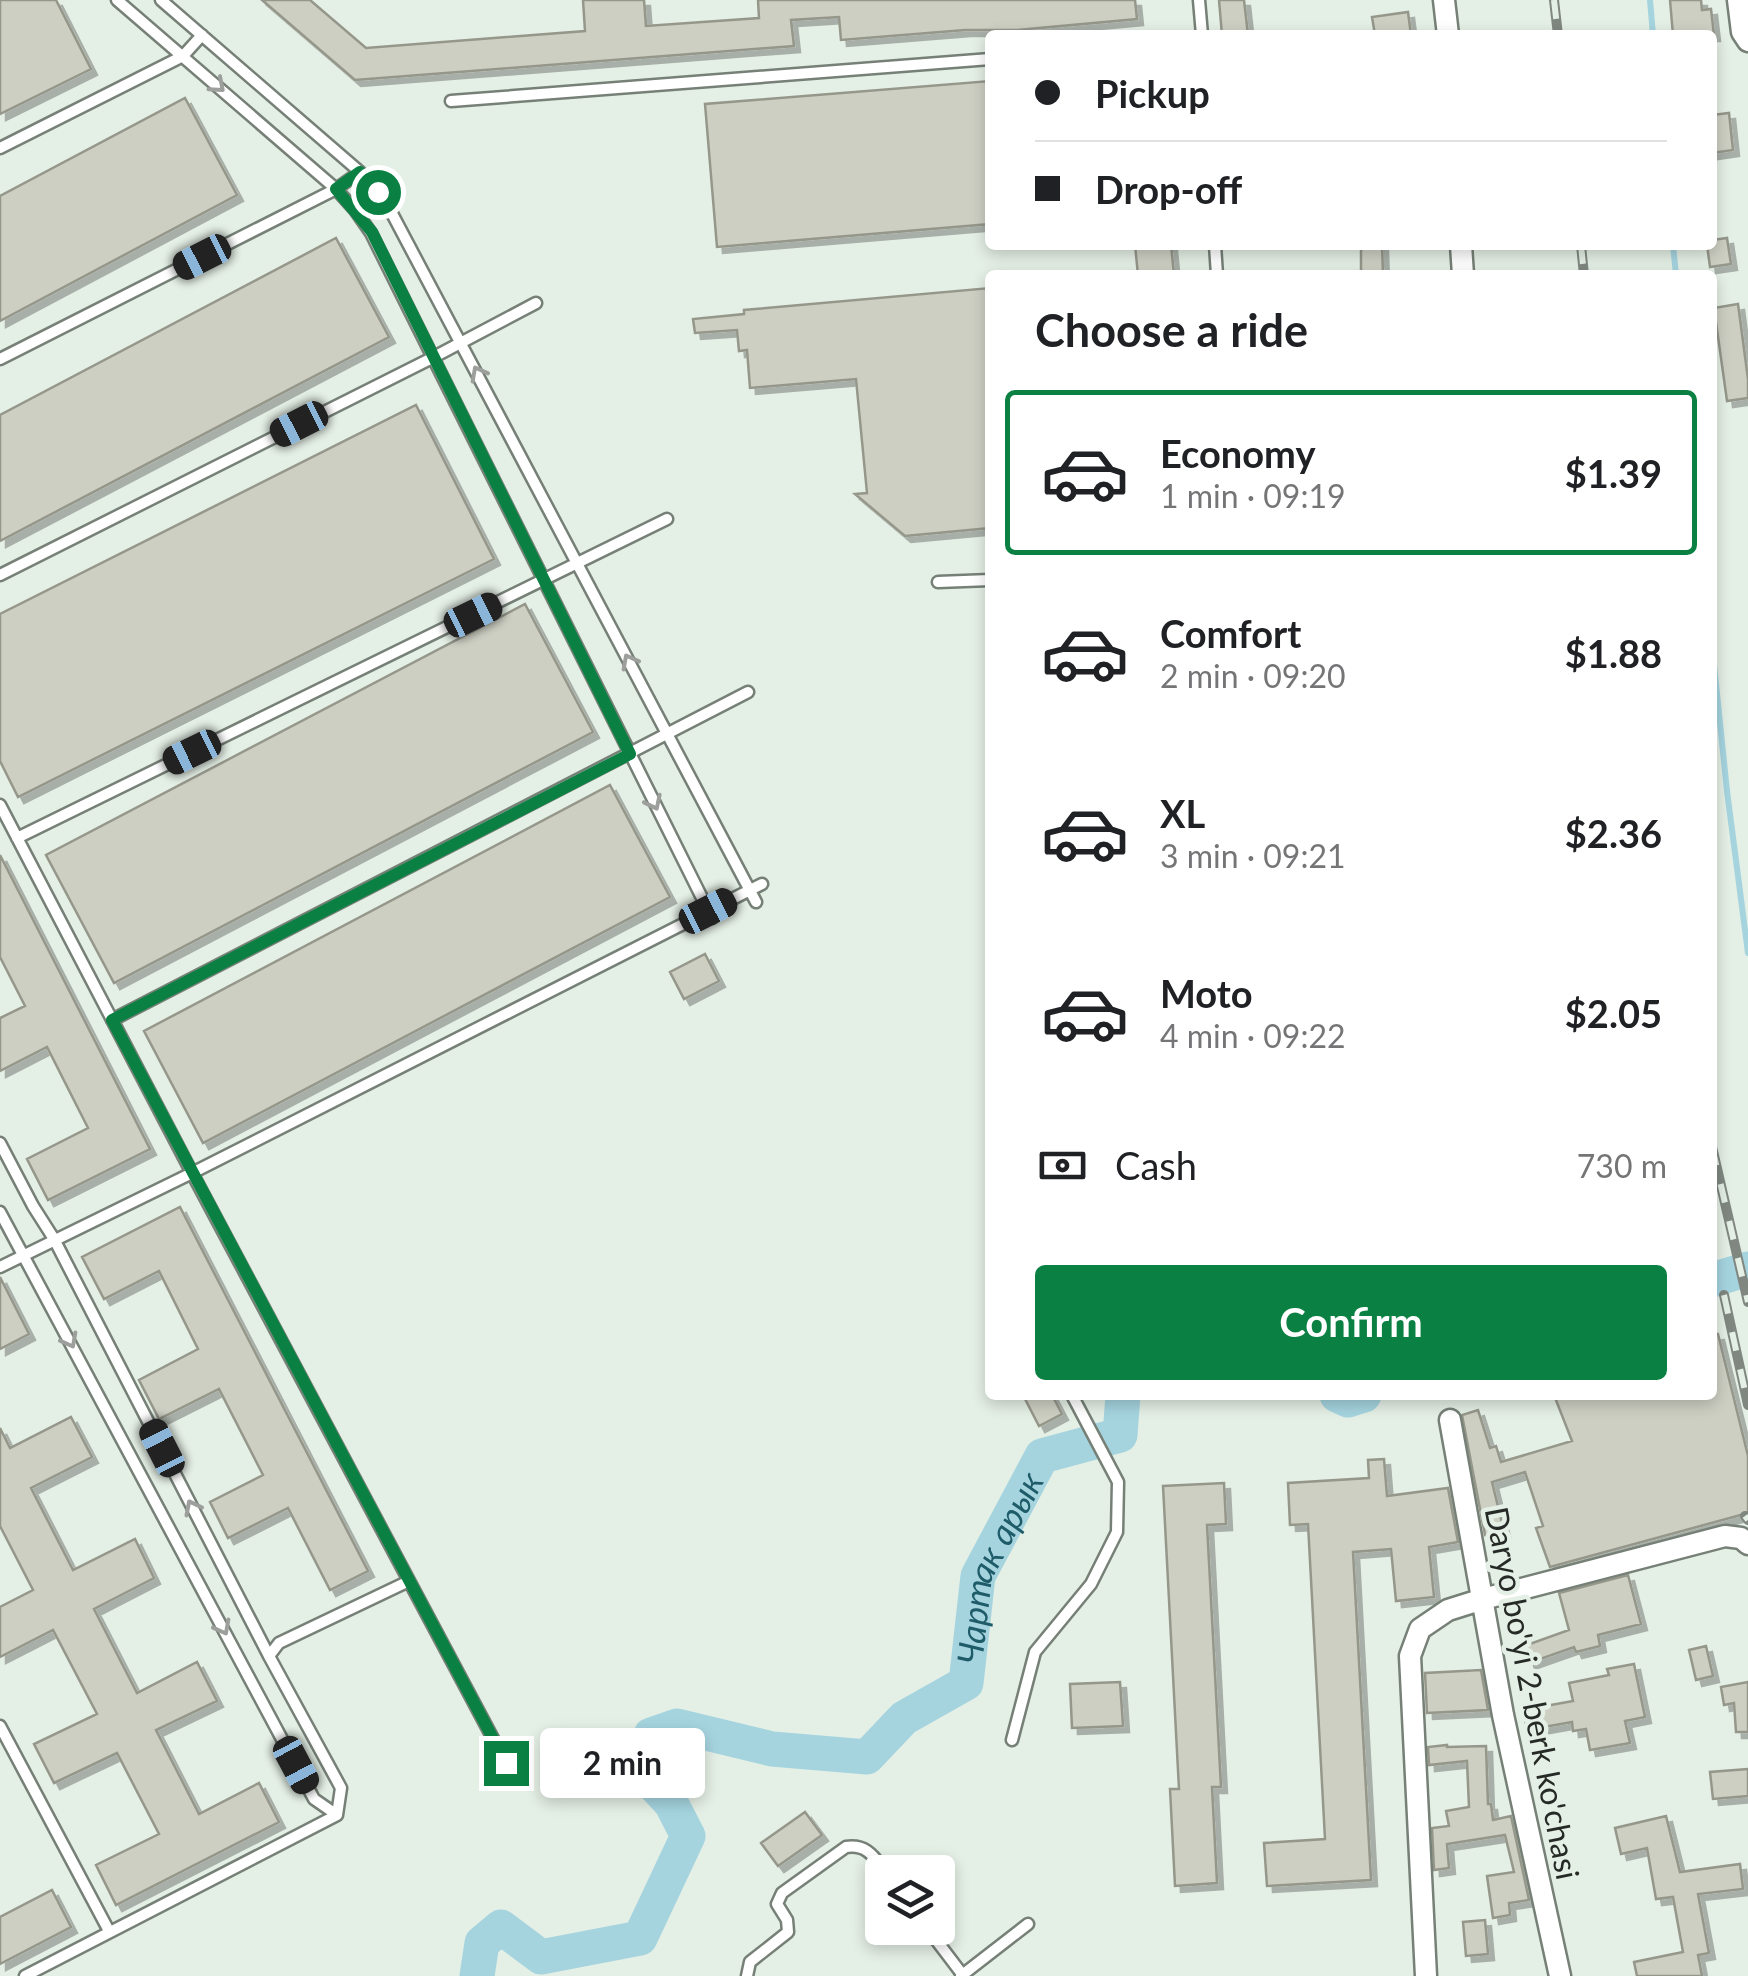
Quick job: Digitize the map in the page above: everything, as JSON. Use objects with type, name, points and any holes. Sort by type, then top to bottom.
[{"type":"street","points":[[1444,0],[1447,30]]},
{"type":"street","points":[[1738,0],[1742,32],[1748,41]]},
{"type":"street","name":"Daryo bo'yi 2-berk ko'chasi","points":[[1450,1420],[1503,1715],[1560,1976]]},
{"type":"street","points":[[1426,1976],[1410,1656],[1420,1630],[1448,1610],[1483,1599],[1725,1536],[1742,1538],[1748,1544]]},
{"type":"lane","points":[[117,0],[336,189],[372,232],[710,914]]},
{"type":"lane","points":[[161,0],[360,172],[395,216],[756,902]]},
{"type":"lane","points":[[1199,0],[1202,30]]},
{"type":"lane","points":[[0,148],[183,56],[202,35]]},
{"type":"lane","points":[[451,101],[985,59]]},
{"type":"lane","points":[[0,359],[336,189],[360,172]]},
{"type":"lane","points":[[0,575],[536,303]]},
{"type":"lane","points":[[17,838],[667,519]]},
{"type":"lane","points":[[938,582],[985,580]]},
{"type":"lane","points":[[112,1020],[748,692]]},
{"type":"lane","points":[[0,805],[506,1763]]},
{"type":"lane","points":[[0,1267],[710,914],[762,884]]},
{"type":"lane","points":[[0,1143],[341,1788],[337,1815]]},
{"type":"lane","points":[[0,1212],[314,1799],[337,1815]]},
{"type":"lane","points":[[1012,1740],[1036,1652],[1091,1584],[1116,1532],[1118,1482],[1074,1400]]},
{"type":"lane","points":[[269,1656],[279,1644],[409,1581]]},
{"type":"lane","points":[[0,1726],[109,1931]]},
{"type":"lane","points":[[25,1976],[337,1815]]},
{"type":"lane","points":[[748,1976],[750,1962],[788,1932],[787,1920],[777,1904],[782,1893],[846,1847],[857,1845],[870,1855]]},
{"type":"lane","points":[[939,1945],[961,1975],[1028,1924]]},
{"type":"building","points":[[0,0],[56,0],[91,69],[0,114]]},
{"type":"building","points":[[262,0],[310,0],[366,48],[585,31],[583,0],[644,0],[646,26],[759,18],[758,0],[1135,0],[1137,19],[841,40],[839,17],[791,20],[794,46],[355,80]]},
{"type":"building","points":[[1219,0],[1244,0],[1247,30],[1222,30]]},
{"type":"building","points":[[1670,0],[1701,0],[1702,10],[1711,9],[1713,30],[1673,30]]},
{"type":"building","points":[[1408,12],[1410,30],[1374,30],[1372,17]]},
{"type":"building","points":[[985,81],[985,224],[717,247],[705,104]]},
{"type":"building","points":[[185,98],[237,195],[0,321],[0,196]]},
{"type":"building","points":[[1729,113],[1733,150],[1717,152],[1717,114]]},
{"type":"building","points":[[336,238],[389,337],[0,541],[0,415]]},
{"type":"building","points":[[1727,238],[1731,264],[1710,267],[1708,250],[1717,250],[1717,239]]},
{"type":"building","points":[[1136,250],[1172,250],[1174,270],[1138,270]]},
{"type":"building","points":[[1361,250],[1382,250],[1383,270],[1361,270]]},
{"type":"building","points":[[985,288],[985,528],[905,536],[855,494],[867,493],[856,379],[750,388],[747,350],[739,351],[737,330],[695,333],[693,319],[744,314],[744,310]]},
{"type":"building","points":[[1738,304],[1748,398],[1727,401],[1717,308]]},
{"type":"building","points":[[416,405],[494,559],[18,797],[0,761],[0,614]]},
{"type":"building","points":[[525,604],[593,732],[114,983],[46,855]]},
{"type":"building","points":[[610,785],[670,897],[203,1143],[144,1031]]},
{"type":"building","points":[[0,855],[150,1149],[48,1200],[27,1159],[88,1128],[47,1047],[0,1071],[0,1018],[25,1006],[0,957]]},
{"type":"building","points":[[705,954],[719,981],[684,999],[670,972]]},
{"type":"building","points":[[180,1207],[368,1571],[330,1590],[288,1508],[228,1538],[210,1502],[263,1475],[219,1389],[159,1419],[139,1380],[198,1349],[159,1271],[104,1299],[82,1257]]},
{"type":"building","points":[[0,1277],[29,1334],[0,1349]]},
{"type":"building","points":[[1717,1334],[1748,1456],[1748,1513],[1550,1567],[1536,1528],[1543,1526],[1525,1472],[1492,1482],[1504,1531],[1485,1535],[1462,1415],[1478,1410],[1490,1448],[1496,1446],[1501,1462],[1572,1441],[1556,1400],[1717,1400]]},
{"type":"building","points":[[1026,1400],[1055,1400],[1062,1414],[1039,1426]]},
{"type":"building","points":[[71,1417],[92,1457],[31,1488],[73,1570],[135,1539],[154,1578],[94,1609],[137,1693],[197,1662],[217,1701],[156,1730],[199,1814],[259,1783],[279,1822],[116,1905],[96,1865],[159,1834],[117,1753],[54,1783],[34,1744],[97,1714],[53,1630],[0,1657],[0,1607],[33,1590],[0,1526],[0,1428],[10,1448]]},
{"type":"building","points":[[1384,1459],[1387,1496],[1448,1488],[1458,1542],[1429,1547],[1434,1597],[1396,1601],[1391,1549],[1353,1552],[1371,1880],[1267,1886],[1264,1843],[1325,1839],[1308,1524],[1290,1525],[1288,1483],[1369,1478],[1368,1460]]},
{"type":"building","points":[[1224,1483],[1226,1524],[1207,1525],[1221,1787],[1212,1787],[1217,1883],[1175,1886],[1170,1789],[1179,1789],[1163,1486]]},
{"type":"building","points":[[1628,1575],[1641,1624],[1598,1635],[1600,1646],[1576,1652],[1574,1647],[1529,1663],[1524,1646],[1569,1630],[1559,1593]]},
{"type":"building","points":[[1706,1646],[1713,1676],[1696,1680],[1689,1650]]},
{"type":"building","points":[[1634,1664],[1645,1717],[1625,1721],[1630,1743],[1590,1750],[1586,1729],[1573,1731],[1572,1722],[1527,1730],[1523,1710],[1573,1701],[1569,1683],[1609,1675],[1607,1669]]},
{"type":"building","points":[[1481,1670],[1488,1710],[1427,1713],[1425,1673]]},
{"type":"building","points":[[1120,1682],[1123,1726],[1072,1728],[1070,1684]]},
{"type":"building","points":[[1748,1682],[1748,1732],[1736,1732],[1734,1703],[1724,1705],[1721,1687]]},
{"type":"building","points":[[1486,1746],[1488,1804],[1493,1820],[1511,1816],[1529,1900],[1509,1903],[1510,1915],[1493,1918],[1487,1876],[1514,1872],[1505,1835],[1447,1844],[1449,1868],[1434,1870],[1432,1828],[1449,1826],[1446,1811],[1469,1807],[1467,1761],[1429,1765],[1428,1747]]},
{"type":"building","points":[[1748,1769],[1748,1796],[1713,1799],[1710,1772]]},
{"type":"building","points":[[805,1812],[822,1835],[778,1866],[761,1843]]},
{"type":"building","points":[[1666,1816],[1680,1872],[1740,1864],[1743,1889],[1698,1894],[1709,1953],[1698,1955],[1702,1976],[1637,1976],[1634,1962],[1683,1952],[1673,1897],[1656,1899],[1647,1848],[1621,1854],[1615,1828]]},
{"type":"building","points":[[52,1890],[71,1927],[0,1964],[0,1917]]},
{"type":"building","points":[[1485,1920],[1488,1954],[1466,1956],[1463,1922]]},
{"type":"waterway","points":[[1650,0],[1653,30]]},
{"type":"waterway","points":[[1674,250],[1676,270]]},
{"type":"waterway","points":[[1717,694],[1748,953]]},
{"type":"waterway","name":"Чартак арык","points":[[1717,1278],[1748,1269]]},
{"type":"waterway","name":"Чартак арык","points":[[477,1976],[482,1943],[501,1927],[541,1957],[640,1938],[688,1836],[671,1803],[644,1774],[651,1735],[677,1726],[772,1749],[867,1757],[904,1718],[966,1683],[978,1576],[1042,1456],[1120,1435],[1123,1400]]},
{"type":"railway","points":[[1554,0],[1557,30]]},
{"type":"railway","points":[[1582,250],[1584,270]]},
{"type":"railway","points":[[1717,1169],[1748,1302]]},
{"type":"railway","points":[[1724,1295],[1748,1405]]},
{"type":"railway","points":[[1745,1516],[1748,1520]]},
{"type":"route","points":[[378,192],[360,172],[336,189],[372,232],[630,754],[112,1020],[506,1763]]}]
